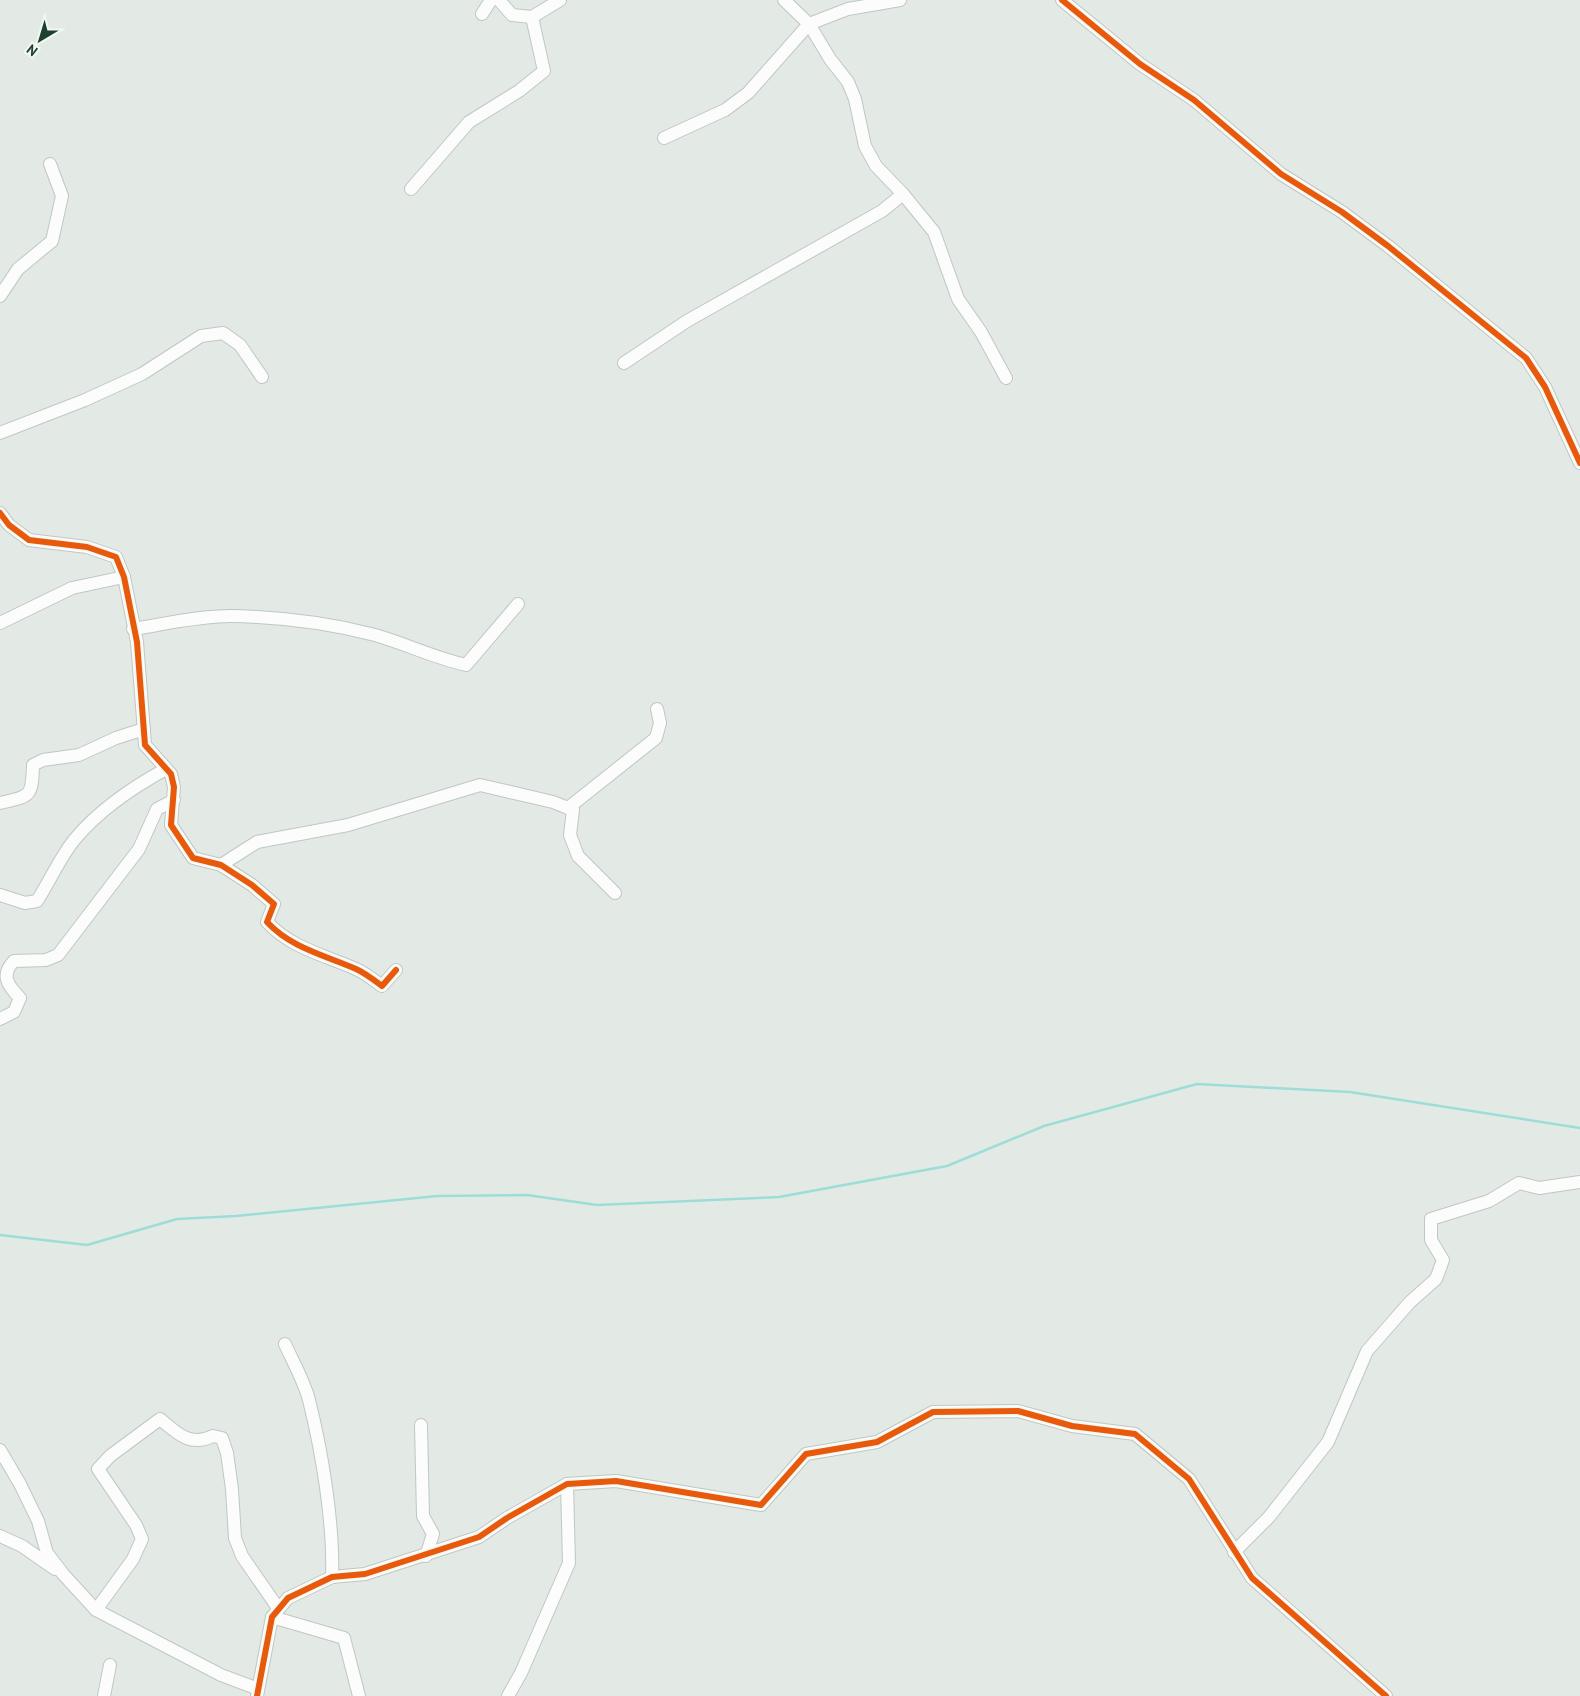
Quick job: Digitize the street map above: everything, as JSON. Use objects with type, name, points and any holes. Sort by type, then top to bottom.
[{"type":"street","points":[[482,14],[490,0]]},
{"type":"street","points":[[499,0],[512,15],[532,17],[560,0]]},
{"type":"street","points":[[784,0],[808,24],[830,59],[848,82],[855,99],[865,146],[876,166],[903,194],[934,232],[958,299],[982,332],[1006,378]]},
{"type":"street","points":[[664,138],[725,110],[748,94],[808,24],[848,9],[900,0]]},
{"type":"street","points":[[1062,0],[1140,64],[1201,106],[1281,174],[1342,212],[1388,246],[1526,358],[1545,387],[1580,463]]},
{"type":"street","points":[[411,189],[469,122],[519,91],[544,71],[532,17]]},
{"type":"street","points":[[0,296],[18,269],[52,242],[62,196],[50,164]]},
{"type":"street","points":[[624,363],[687,321],[882,211],[903,194]]},
{"type":"street","points":[[0,433],[85,400],[142,374],[201,336],[223,333],[240,344],[262,377]]},
{"type":"street","points":[[0,513],[9,525],[29,540],[87,547],[116,557],[124,577],[137,642],[146,745],[166,769],[172,781],[174,800],[171,825],[193,858],[221,865],[252,884],[274,904],[267,922],[279,935],[333,961],[357,969],[382,986],[396,970]]},
{"type":"street","points":[[0,623],[72,588],[124,577]]},
{"type":"street","points":[[133,629],[230,616],[286,620],[331,626],[376,636],[442,659],[466,665],[518,604]]},
{"type":"street","points":[[568,808],[656,738],[660,723],[657,709]]},
{"type":"street","points":[[0,803],[27,794],[33,787],[33,765],[43,760],[79,755],[116,738],[144,729]]},
{"type":"street","points":[[0,895],[25,903],[37,901],[80,833],[114,802],[140,783],[166,769]]},
{"type":"street","points":[[221,865],[256,842],[348,825],[480,785],[553,802],[573,810],[570,836],[578,856],[615,893]]},
{"type":"street","points":[[0,1020],[14,1012],[19,1004],[20,998],[6,984],[5,978],[10,964],[14,961],[46,960],[58,955],[139,849],[157,809],[174,800]]},
{"type":"street","points":[[1234,1552],[1269,1517],[1328,1442],[1368,1351],[1410,1302],[1436,1279],[1443,1260],[1431,1240],[1431,1219],[1489,1201],[1519,1182],[1539,1188],[1580,1182]]},
{"type":"street","points":[[285,1344],[309,1399],[326,1491],[333,1553],[332,1577]]},
{"type":"street","points":[[0,1450],[31,1506],[47,1553],[63,1574],[96,1610],[257,1692],[275,1613],[288,1598],[332,1577],[365,1574],[426,1556],[479,1537],[507,1518],[568,1484],[616,1481],[761,1505],[806,1454],[877,1442],[933,1412],[1018,1411],[1072,1426],[1135,1434],[1189,1479],[1252,1578],[1386,1696]]},
{"type":"street","points":[[96,1610],[133,1559],[142,1539],[136,1525],[114,1496],[98,1469],[110,1456],[160,1420],[189,1440],[202,1441],[213,1436],[222,1438],[227,1453],[232,1489],[235,1538],[242,1556],[275,1613],[344,1638],[359,1696]]},
{"type":"street","points":[[421,1425],[423,1516],[433,1534],[426,1556]]},
{"type":"street","points":[[508,1696],[522,1673],[569,1563],[568,1484]]},
{"type":"street","points":[[0,1536],[22,1546],[63,1574]]},
{"type":"street","points":[[104,1696],[110,1664]]},
{"type":"waterway","points":[[0,1235],[87,1245],[177,1219],[236,1216],[437,1196],[527,1195],[597,1205],[779,1197],[947,1166],[1044,1126],[1197,1084],[1350,1092],[1580,1128]]},
{"type":"cycle path","points":[[1062,0],[1140,64],[1194,100],[1281,174],[1342,212],[1388,246],[1526,358],[1545,387],[1580,463]]},
{"type":"cycle path","points":[[0,513],[9,525],[29,540],[87,547],[116,557],[124,577],[137,642],[145,745],[171,774],[174,787],[171,825],[193,858],[221,865],[252,885],[274,904],[267,922],[276,931],[297,945],[359,971],[382,986],[396,970]]},
{"type":"cycle path","points":[[257,1696],[272,1617],[288,1598],[332,1577],[365,1574],[479,1537],[507,1518],[567,1484],[616,1481],[761,1505],[806,1454],[877,1442],[933,1412],[1018,1411],[1072,1426],[1135,1434],[1189,1479],[1252,1578],[1386,1696]]}]
